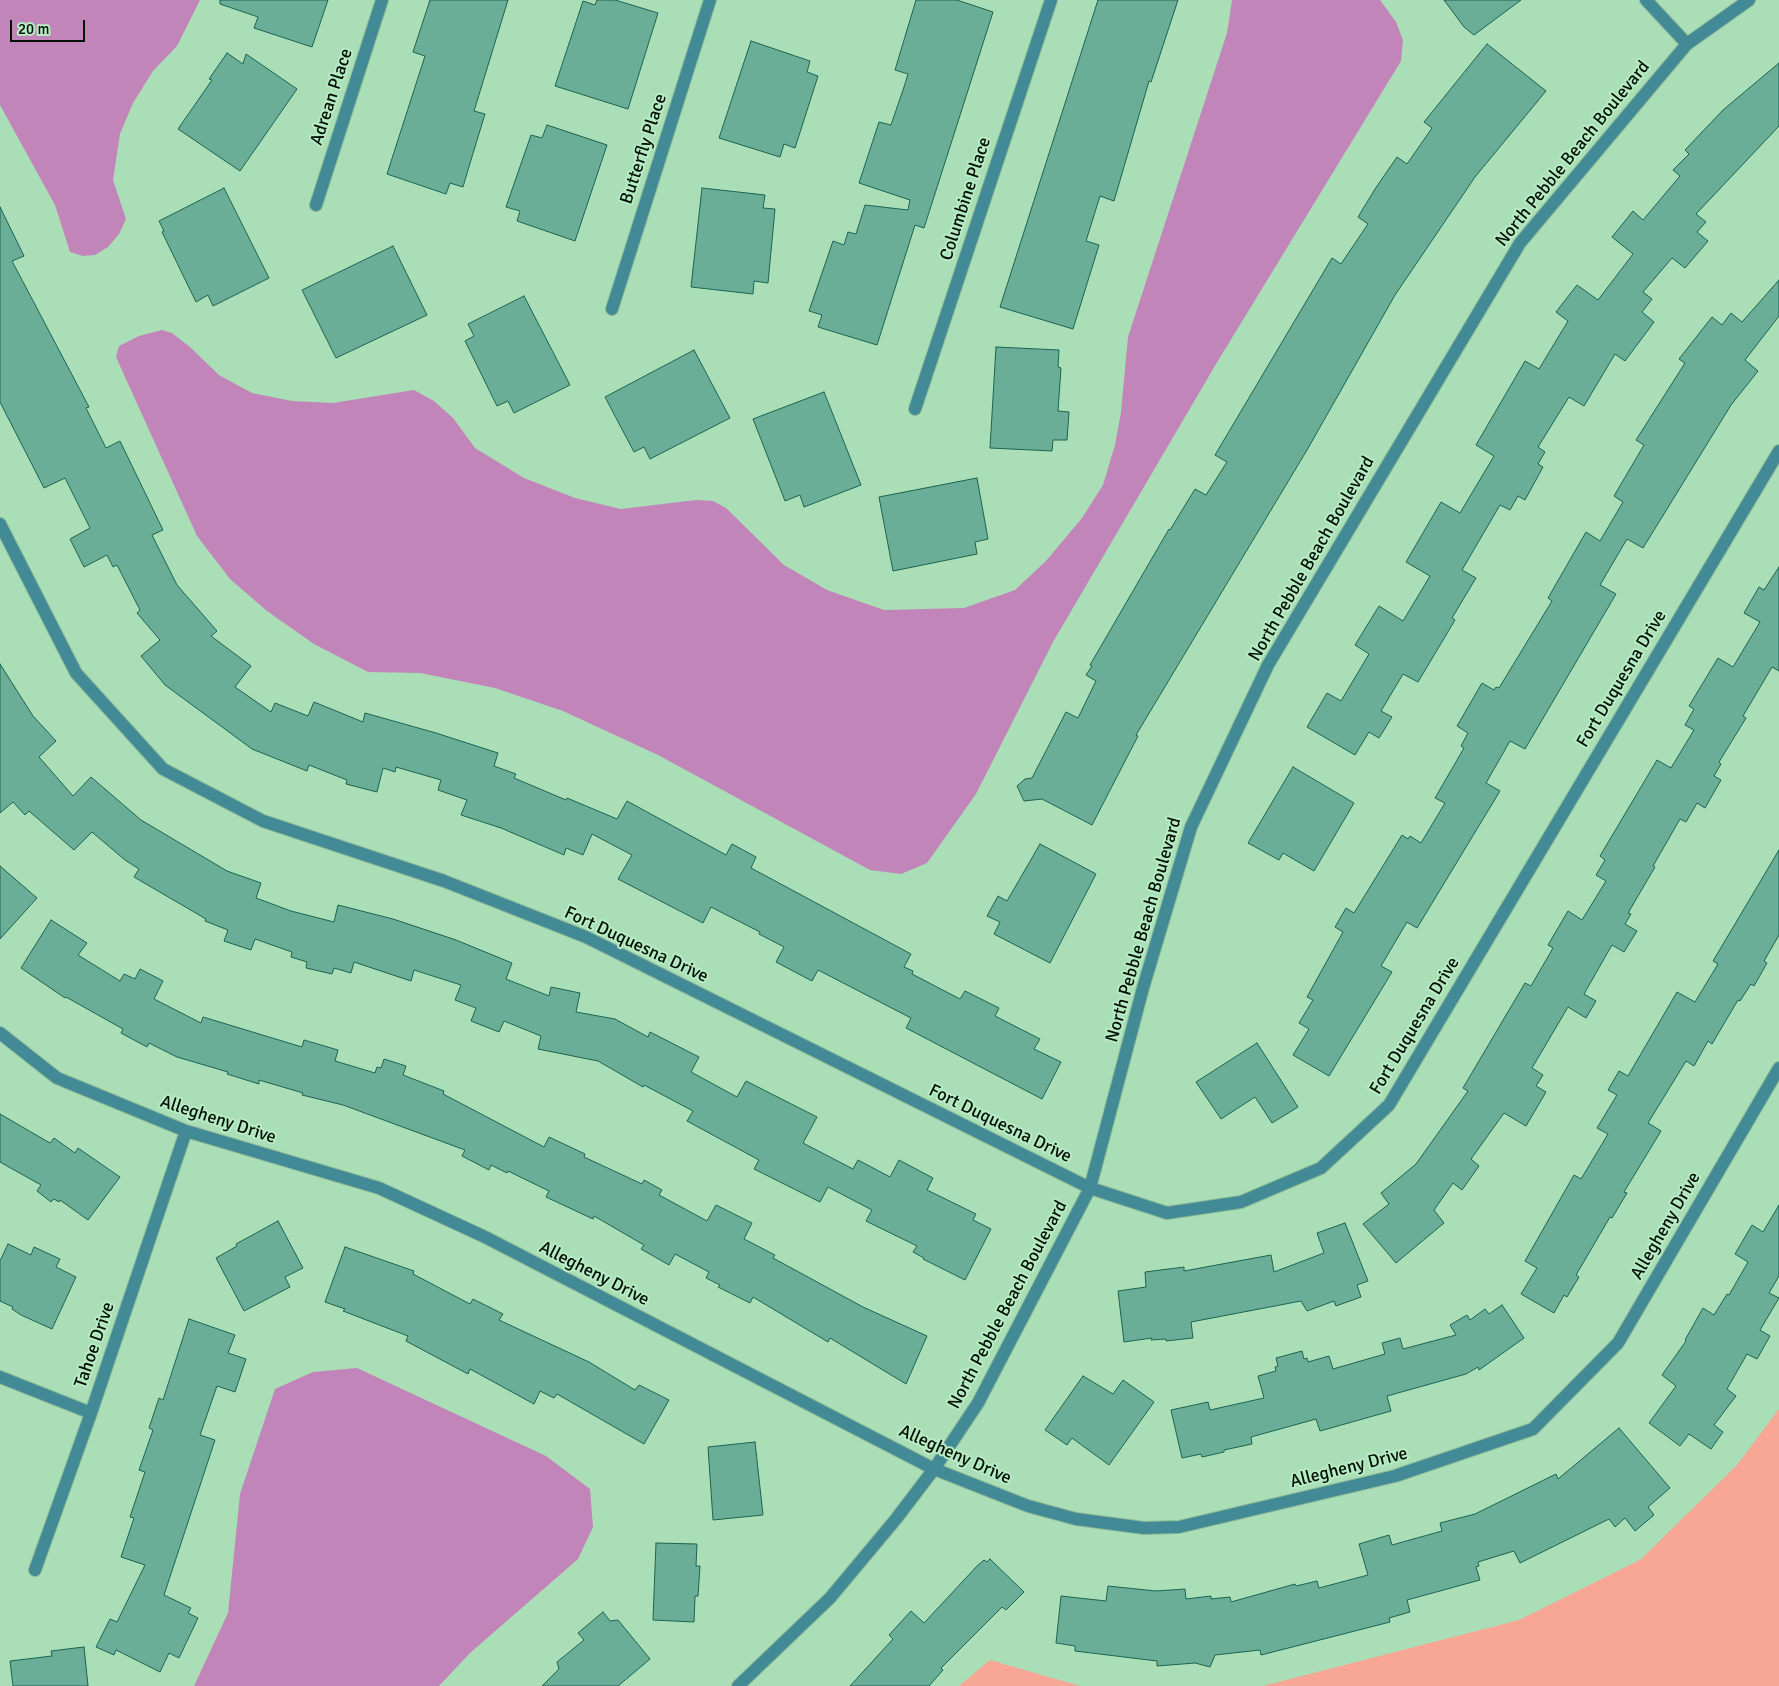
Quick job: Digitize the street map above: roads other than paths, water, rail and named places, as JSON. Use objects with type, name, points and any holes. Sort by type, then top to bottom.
[{"type":"street","name":"Adrean Place","points":[[316,204],[382,0]]},
{"type":"street","name":"Butterfly Place","points":[[612,309],[710,0]]},
{"type":"street","name":"Columbine Place","points":[[915,408],[1051,0]]},
{"type":"street","points":[[1646,0],[1687,44]]},
{"type":"street","name":"North Pebble Beach Boulevard","points":[[738,1686],[830,1598],[896,1519],[934,1469],[978,1403],[1090,1188],[1143,988],[1191,827],[1268,666],[1520,242],[1687,44],[1749,0]]},
{"type":"street","name":"Fort Duquesna Drive","points":[[0,524],[76,673],[163,769],[263,821],[444,881],[586,937],[1090,1188],[1167,1213],[1240,1202],[1321,1168],[1389,1105],[1779,451]]},
{"type":"street","name":"Allegheny Drive","points":[[0,1033],[57,1078],[186,1130],[379,1188],[485,1237],[934,1469],[1028,1506],[1076,1519],[1144,1528],[1179,1527],[1395,1476],[1534,1429],[1618,1343],[1779,1068]]},
{"type":"street","name":"Tahoe Drive","points":[[35,1570],[91,1413],[186,1130]]},
{"type":"street","points":[[0,1377],[91,1413]]}]
